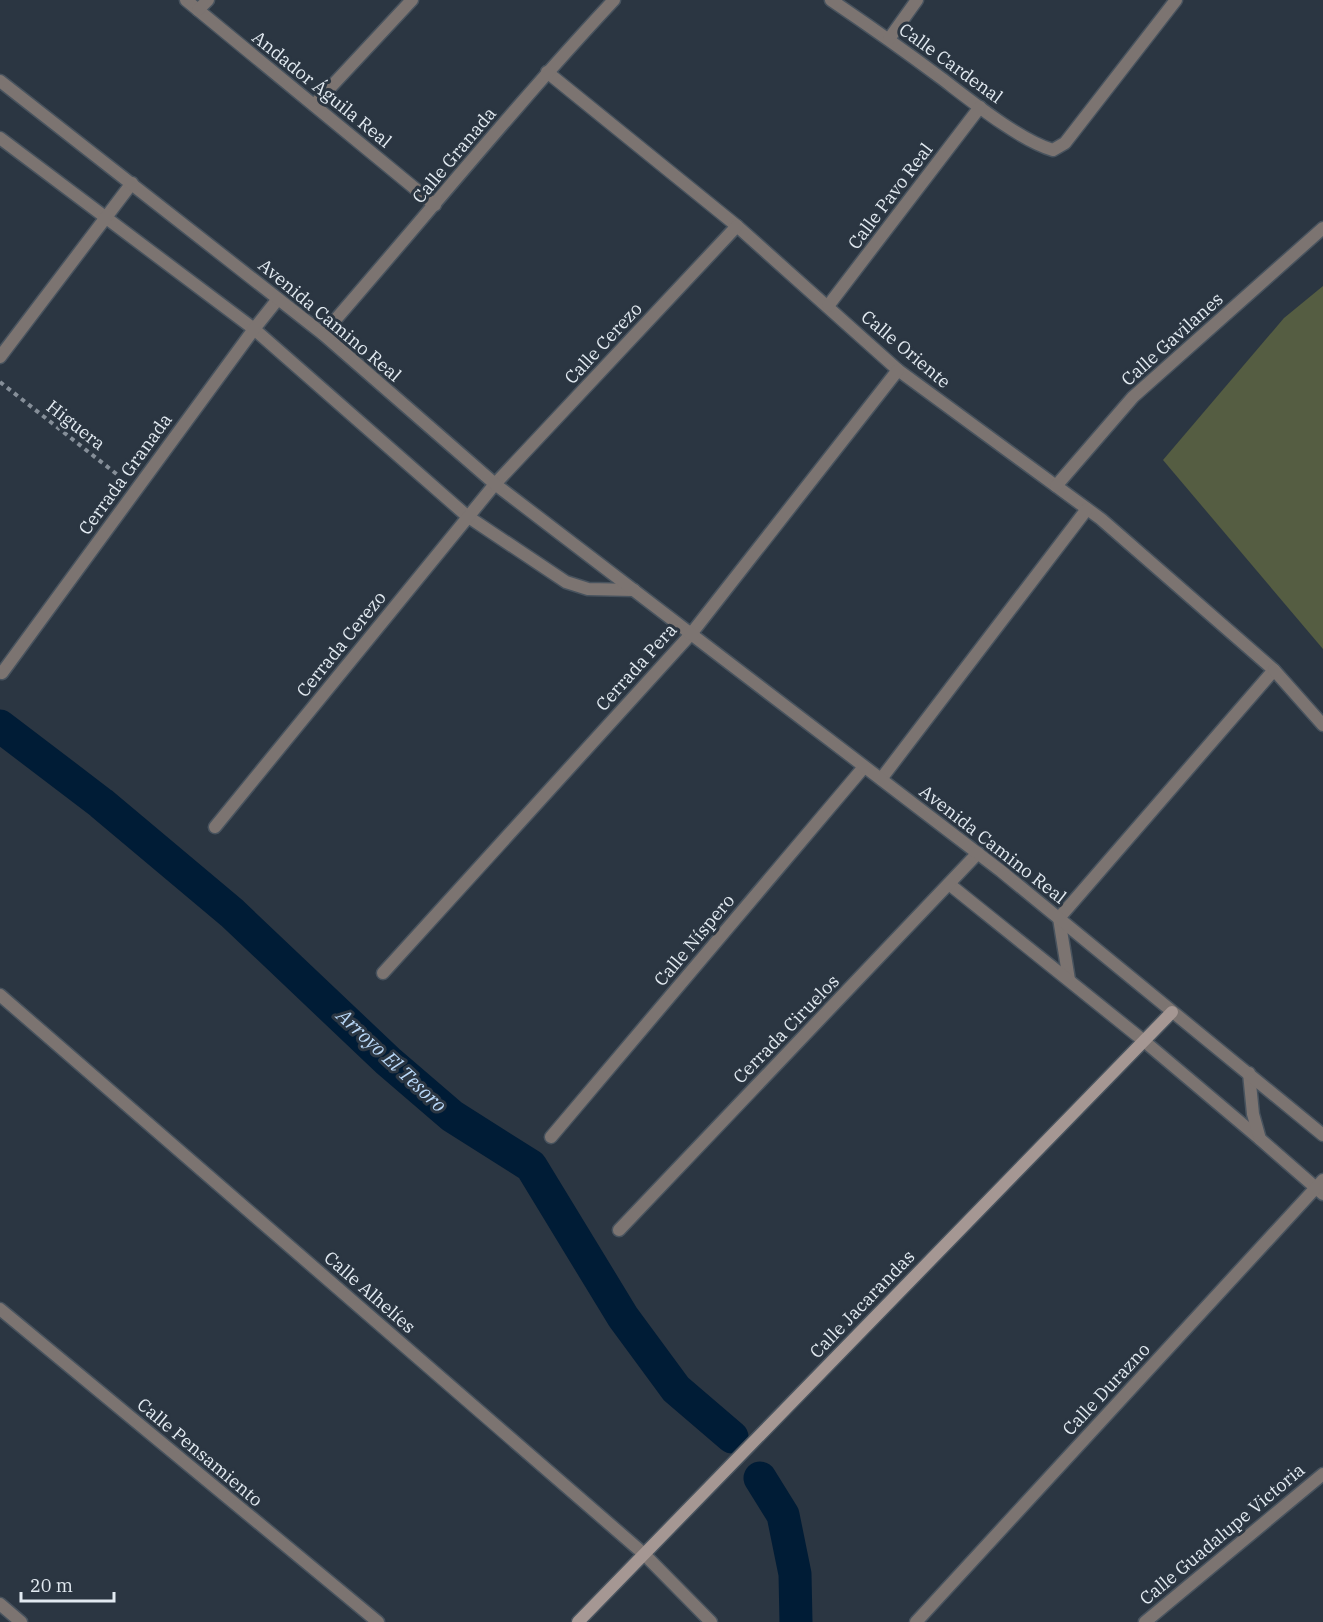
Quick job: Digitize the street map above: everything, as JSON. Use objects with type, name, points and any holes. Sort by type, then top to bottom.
[{"type":"main road","name":"Calle Jacarandas","points":[[578,1622],[1172,1012]]},
{"type":"street","name":"Andador Águila Real","points":[[186,0],[435,205]]},
{"type":"street","points":[[198,10],[208,0]]},
{"type":"street","points":[[314,105],[412,0]]},
{"type":"street","name":"Calle Granada","points":[[323,334],[547,72],[614,0]]},
{"type":"street","name":"Calle Cardenal","points":[[831,0],[889,39],[980,107],[1040,146],[1053,150],[1065,143],[1176,0]]},
{"type":"street","points":[[889,39],[917,0]]},
{"type":"street","name":"Calle Oriente","points":[[547,72],[737,226],[898,370],[1087,509],[1274,670],[1323,725]]},
{"type":"street","name":"Avenida Camino Real","points":[[0,81],[323,334],[495,484],[978,853],[1323,1135]]},
{"type":"street","name":"Calle Pavo Real","points":[[828,306],[980,107]]},
{"type":"street","points":[[0,138],[254,329],[467,516],[566,582],[588,589],[634,590]]},
{"type":"street","points":[[0,357],[132,183]]},
{"type":"street","name":"Calle Cerezo","points":[[495,484],[737,226]]},
{"type":"street","name":"Calle Gavilanes","points":[[1056,486],[1133,397],[1323,228]]},
{"type":"street","name":"Cerrada Granada","points":[[2,673],[278,299]]},
{"type":"street","name":"Cerrada Pera","points":[[382,973],[691,634],[898,370]]},
{"type":"street","name":"Cerrada Cerezo","points":[[215,827],[495,484]]},
{"type":"street","points":[[881,779],[1087,509]]},
{"type":"street","points":[[1069,980],[1059,918],[1274,670]]},
{"type":"street","name":"Calle Níspero","points":[[550,1137],[864,767]]},
{"type":"street","name":"Cerrada Ciruelos","points":[[619,1230],[978,853]]},
{"type":"street","points":[[949,884],[1321,1187]]},
{"type":"street","name":"Calle Alhelíes","points":[[0,995],[644,1554],[711,1622]]},
{"type":"street","points":[[1249,1073],[1251,1105],[1260,1139]]},
{"type":"street","name":"Calle Durazno","points":[[916,1622],[1321,1187]]},
{"type":"street","name":"Calle Pensamiento","points":[[0,1310],[378,1622]]},
{"type":"street","name":"Calle Guadalupe Victoria","points":[[1145,1622],[1323,1474]]},
{"type":"street","points":[[0,1604],[21,1622]]},
{"type":"path","name":"Higuera","points":[[0,382],[136,489]]},
{"type":"green space","points":[[1323,286],[1323,649],[1163,460],[1284,318]]},
{"type":"waterway","name":"Arroyo El Tesoro","points":[[0,726],[101,803],[232,913],[388,1061],[452,1116],[531,1166],[623,1317],[676,1389],[732,1437]]},
{"type":"waterway","name":"Arroyo El Tesoro","points":[[760,1478],[783,1515],[795,1574],[796,1622]]}]
